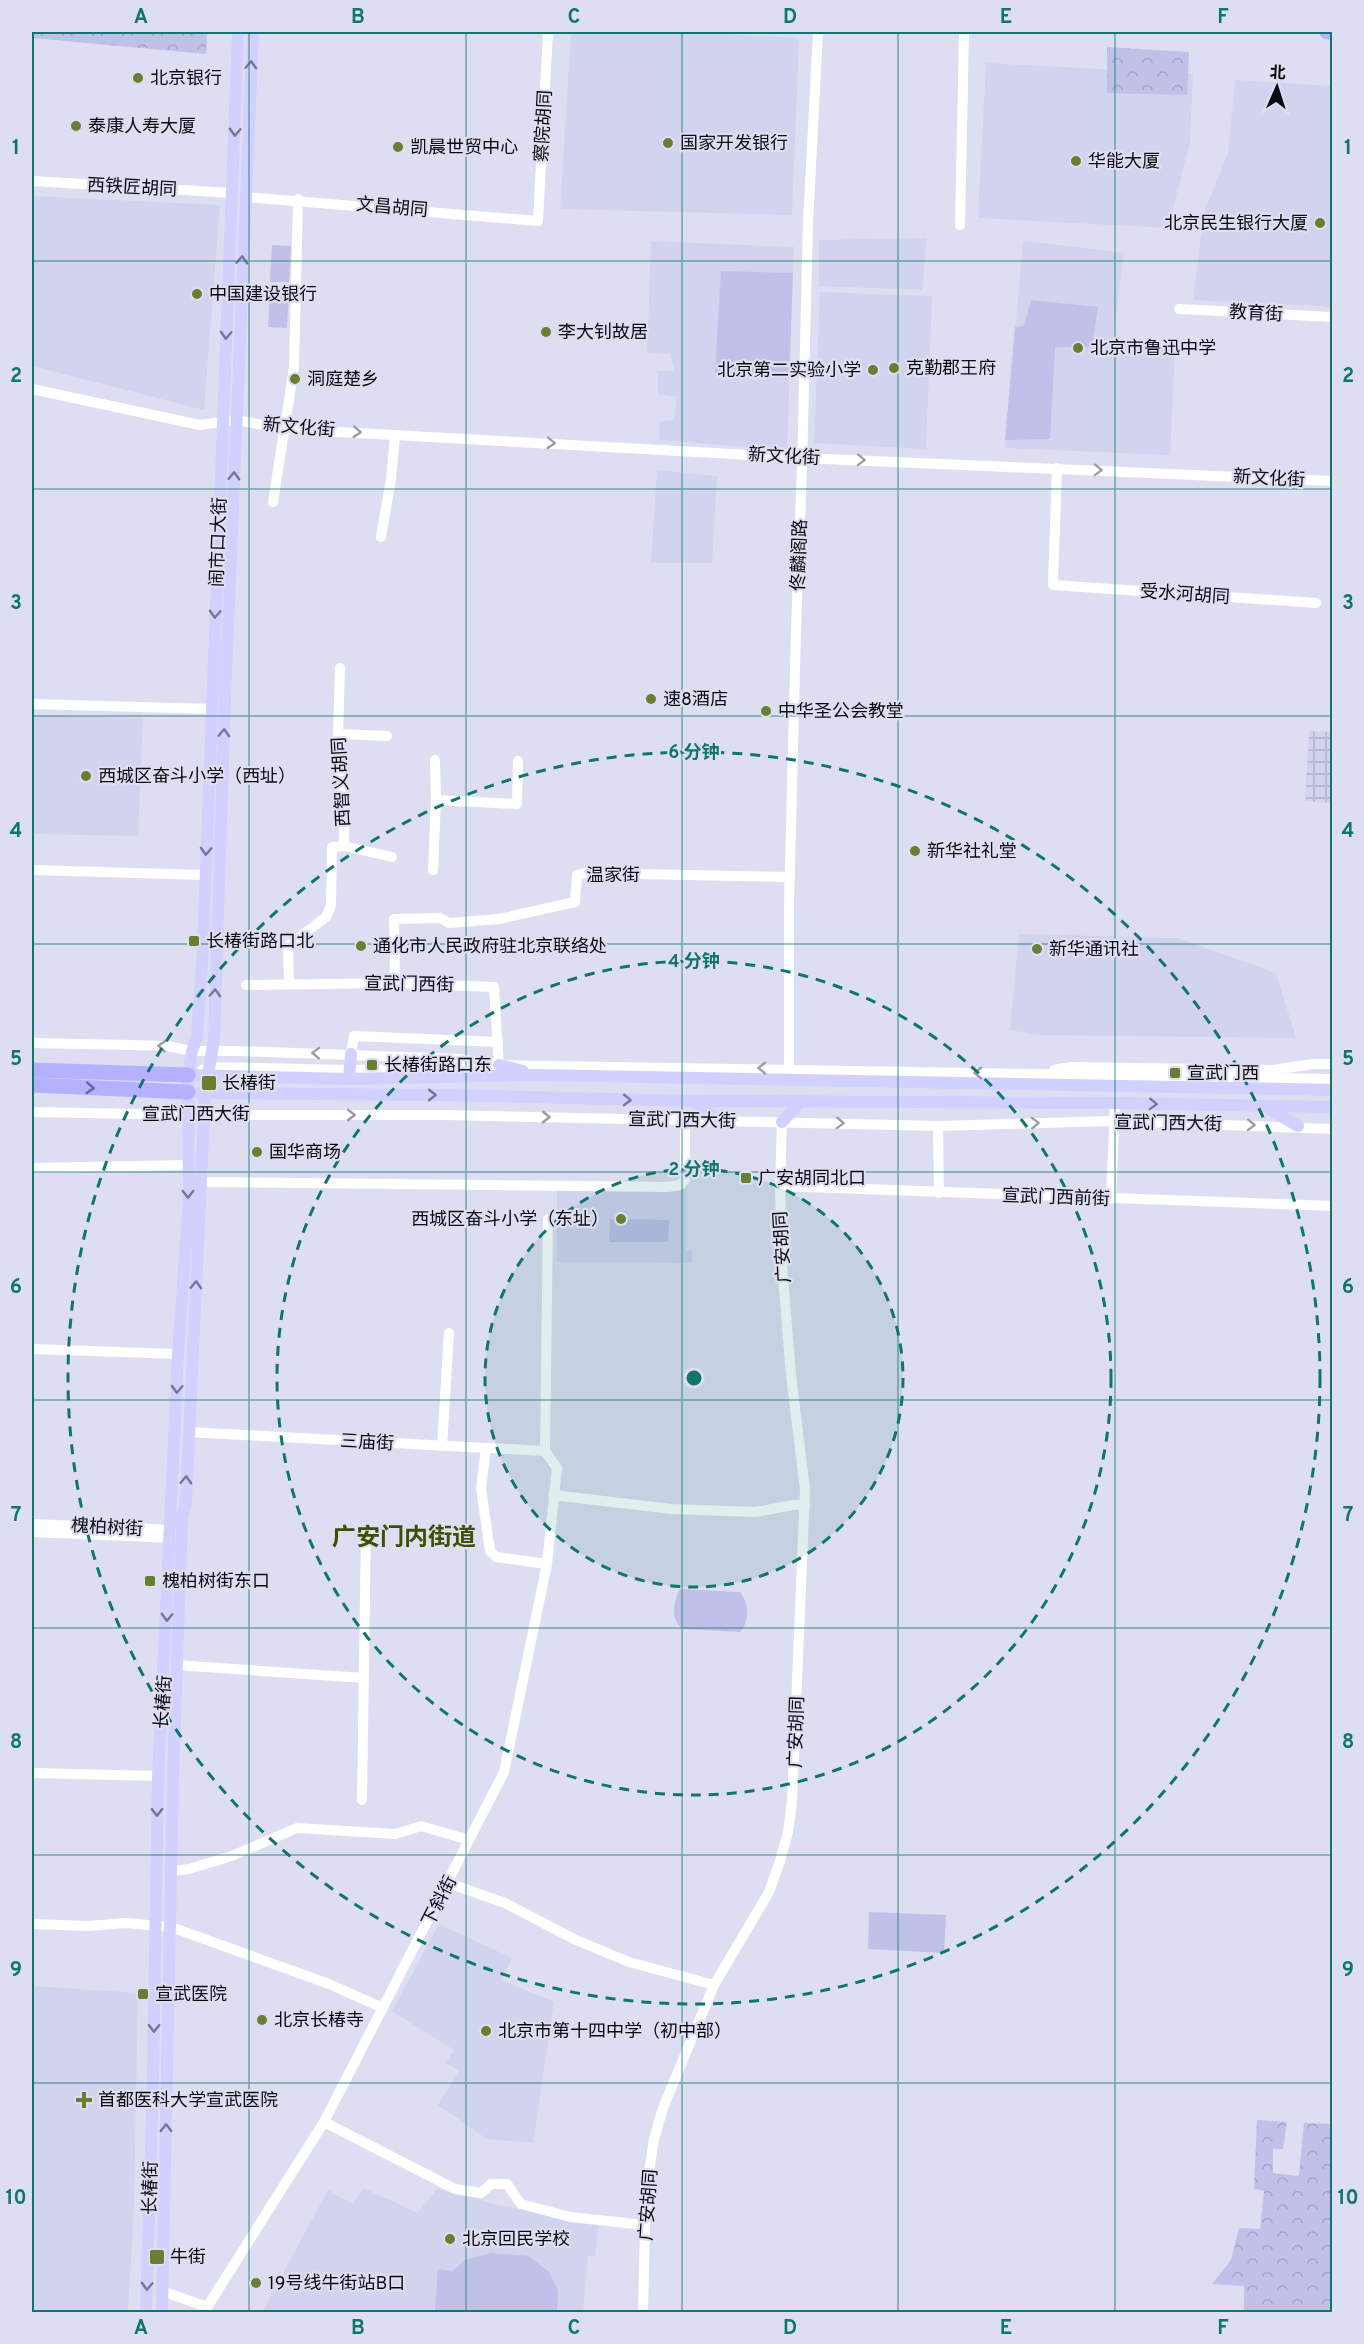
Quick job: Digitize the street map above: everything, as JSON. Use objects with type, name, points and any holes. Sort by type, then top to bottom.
[{"type":"highway","points":[[1327,32],[1332,32]]},
{"type":"highway","points":[[32,1070],[188,1075]]},
{"type":"highway","name":"宣武门西大街","points":[[32,1084],[188,1092]]},
{"type":"main road","name":"闹市口大街","points":[[188,1075],[198,1029],[238,32]]},
{"type":"main road","name":"闹市口大街","points":[[208,1072],[214,1039],[236,420],[253,32]]},
{"type":"main road","points":[[349,1075],[351,1054]]},
{"type":"main road","points":[[499,1065],[536,1075]]},
{"type":"main road","name":"宣武门西大街","points":[[188,1075],[208,1072],[349,1075],[789,1074],[1036,1079],[1332,1090]]},
{"type":"main road","name":"长椿街","points":[[146,2313],[158,1776],[176,1534],[186,1502],[205,1093],[208,1072]]},
{"type":"main road","name":"长椿街","points":[[162,2313],[176,1665],[178,1354],[189,1198],[188,1075]]},
{"type":"main road","name":"宣武门西大街","points":[[188,1092],[693,1101],[1115,1103],[1332,1107]]},
{"type":"main road","points":[[693,1101],[718,1120]]},
{"type":"main road","points":[[782,1122],[801,1101]]},
{"type":"main road","points":[[1266,1107],[1298,1126]]},
{"type":"street","name":"察院胡同","points":[[538,221],[549,32]]},
{"type":"street","name":"佟麟阁路","points":[[789,1074],[790,877],[808,222],[818,32]]},
{"type":"street","points":[[960,225],[964,32]]},
{"type":"street","name":"西铁匠胡同","points":[[32,181],[232,193]]},
{"type":"street","name":"文昌胡同","points":[[245,196],[538,221]]},
{"type":"street","points":[[273,502],[294,367],[298,200]]},
{"type":"street","name":"教育街","points":[[1179,309],[1332,317]]},
{"type":"street","name":"新文化街","points":[[32,389],[200,425],[236,420],[286,429],[802,458],[1332,481]]},
{"type":"street","points":[[381,537],[391,479],[395,435]]},
{"type":"street","name":"受水河胡同","points":[[1057,468],[1053,585],[1316,603]]},
{"type":"street","name":"西智义胡同","points":[[340,668],[339,792],[344,798],[344,846],[392,857]]},
{"type":"street","points":[[32,704],[212,709]]},
{"type":"street","points":[[338,734],[387,735]]},
{"type":"street","points":[[433,870],[435,760]]},
{"type":"street","points":[[436,800],[517,804],[518,761]]},
{"type":"street","points":[[289,984],[288,946],[326,917],[331,904],[332,847],[344,846]]},
{"type":"street","points":[[32,870],[204,875]]},
{"type":"street","name":"温家街","points":[[395,983],[393,919],[440,918],[448,923],[499,919],[575,902],[577,875],[585,873],[790,877]]},
{"type":"street","name":"宣武门西街","points":[[246,985],[395,983],[494,987],[499,1065]]},
{"type":"street","points":[[351,1054],[354,1036],[498,1042]]},
{"type":"street","points":[[32,1043],[167,1046],[192,1051]]},
{"type":"street","name":"宣武门西大街","points":[[192,1051],[351,1054],[461,1059],[499,1065],[789,1074]]},
{"type":"street","name":"宣武门西大街","points":[[1036,1079],[1070,1067],[1273,1071],[1332,1064]]},
{"type":"street","name":"宣武门西大街","points":[[349,1075],[499,1065]]},
{"type":"street","name":"宣武门西大街","points":[[1036,1079],[1332,1079]]},
{"type":"street","points":[[1111,1199],[1115,1103]]},
{"type":"street","name":"宣武门西大街","points":[[32,1112],[685,1119],[938,1126],[1113,1121],[1332,1129]]},
{"type":"street","points":[[201,1182],[680,1185],[686,1180],[685,1119]]},
{"type":"street","name":"广安胡同","points":[[643,2313],[645,2225],[654,2139],[663,2108],[714,1984],[769,1892],[788,1832],[794,1779],[805,1490],[791,1375],[782,1264],[780,1186],[782,1122]]},
{"type":"street","points":[[938,1126],[939,1193]]},
{"type":"street","points":[[32,1168],[188,1165]]},
{"type":"street","name":"宣武门西前街","points":[[780,1186],[1332,1206]]},
{"type":"street","points":[[545,1451],[548,1219]]},
{"type":"street","points":[[442,1446],[448,1333]]},
{"type":"street","points":[[32,1349],[178,1354]]},
{"type":"street","name":"三庙街","points":[[188,1432],[545,1451]]},
{"type":"street","points":[[486,1448],[481,1488],[490,1551],[496,1557],[547,1564]]},
{"type":"street","name":"下斜街","points":[[206,2310],[324,2122],[504,1772],[547,1564],[557,1468],[545,1451]]},
{"type":"street","points":[[553,1495],[671,1509],[756,1512],[805,1505]]},
{"type":"street","name":"槐柏树街","points":[[32,1524],[176,1534]]},
{"type":"street","points":[[362,1800],[366,1529]]},
{"type":"street","name":"槐柏树街","points":[[32,1532],[176,1534]]},
{"type":"street","points":[[176,1665],[364,1678]]},
{"type":"street","points":[[32,1773],[158,1776]]},
{"type":"street","points":[[171,1871],[189,1869],[232,1856],[297,1828],[395,1834],[421,1826],[469,1840]]},
{"type":"street","points":[[448,1883],[505,1903],[576,1940],[629,1962],[714,1984]]},
{"type":"street","points":[[32,1924],[88,1926],[125,1923],[171,1927],[329,1984],[383,2008]]},
{"type":"street","points":[[324,2122],[455,2189],[481,2193],[491,2184],[507,2184],[521,2204],[570,2217],[645,2225]]},
{"type":"street","points":[[162,2291],[206,2310]]},
{"type":"shaded area","points":[[571,32],[680,32],[799,38],[792,215],[560,209]]},
{"type":"shaded area","points":[[986,63],[1193,74],[1190,142],[1168,228],[978,218]]},
{"type":"shaded area","points":[[1235,80],[1332,86],[1332,307],[1193,300],[1204,213],[1228,153]]},
{"type":"shaded area","points":[[32,196],[220,205],[204,410],[32,366]]},
{"type":"shaded area","points":[[927,238],[922,290],[819,286],[819,240]]},
{"type":"shaded area","points":[[651,241],[794,247],[787,450],[659,440],[660,421],[674,420],[677,397],[658,394],[658,371],[675,371],[670,354],[647,353]]},
{"type":"shaded area","name":"北京市鲁迅中学","points":[[1023,242],[1124,253],[1112,344],[1175,351],[1170,455],[1006,448]]},
{"type":"shaded area","name":"北京第二实验小学","points":[[820,292],[932,296],[926,449],[814,443]]},
{"type":"shaded area","points":[[657,470],[717,476],[712,563],[651,563]]},
{"type":"shaded area","name":"西城区奋斗小学（西址）","points":[[32,715],[143,718],[138,836],[32,834]]},
{"type":"shaded area","points":[[1309,731],[1332,732],[1332,803],[1305,801]]},
{"type":"shaded area","points":[[1019,934],[1178,938],[1276,973],[1296,1038],[1038,1035],[1010,1030]]},
{"type":"shaded area","name":"西城区奋斗小学（东址）","points":[[557,1187],[686,1189],[686,1250],[692,1250],[692,1263],[557,1262]]},
{"type":"shaded area","name":"北京市第十四中学（初中部）","points":[[439,1924],[512,1958],[502,1980],[554,2002],[533,2143],[487,2139],[438,2105],[459,2071],[446,2063],[454,2050],[392,2011]]},
{"type":"shaded area","name":"首都医科大学宣武医院","points":[[32,1986],[138,1993],[134,2207],[128,2312],[32,2312]]},
{"type":"shaded area","name":"北京回民学校","points":[[363,2188],[418,2213],[437,2189],[499,2205],[599,2223],[595,2256],[588,2256],[583,2312],[262,2312],[328,2190],[353,2204]]},
{"type":"green space","points":[[32,32],[207,32],[206,54],[32,38]]},
{"type":"green space","points":[[1107,47],[1189,52],[1187,95],[1107,93]]},
{"type":"green space","points":[[272,245],[291,246],[289,282],[270,282]]},
{"type":"green space","points":[[721,271],[793,273],[789,378],[715,373]]},
{"type":"green space","points":[[270,290],[289,291],[287,328],[268,327]]},
{"type":"green space","points":[[1031,300],[1098,307],[1092,347],[1055,347],[1050,439],[1005,440],[1015,327],[1024,326]]},
{"type":"green space","points":[[610,1219],[669,1220],[668,1242],[609,1242]]},
{"type":"green space","points":[[680,1589],[740,1592],[745,1602],[747,1617],[740,1632],[682,1629],[674,1615]]},
{"type":"green space","points":[[869,1912],[946,1915],[944,1953],[868,1949]]},
{"type":"green space","points":[[1257,2120],[1287,2122],[1283,2149],[1273,2149],[1273,2173],[1299,2176],[1304,2123],[1332,2124],[1330,2312],[1244,2312],[1244,2286],[1212,2284],[1231,2260],[1239,2228],[1260,2229],[1264,2191],[1254,2189]]},
{"type":"green space","points":[[491,2253],[529,2256],[549,2272],[558,2291],[557,2312],[435,2312],[438,2269],[453,2271],[465,2260]]},
{"type":"place","name":"北京银行","points":[[138,78]]},
{"type":"place","name":"泰康人寿大厦","points":[[76,126]]},
{"type":"place","name":"国家开发银行","points":[[668,143]]},
{"type":"place","name":"凯晨世贸中心","points":[[398,147]]},
{"type":"place","name":"华能大厦","points":[[1076,161]]},
{"type":"place","name":"北京民生银行大厦","points":[[1320,223]]},
{"type":"place","name":"中国建设银行","points":[[197,294]]},
{"type":"place","name":"李大钊故居","points":[[546,332]]},
{"type":"place","name":"北京市鲁迅中学","points":[[1078,348]]},
{"type":"place","name":"克勤郡王府","points":[[894,368]]},
{"type":"place","name":"北京第二实验小学","points":[[873,370]]},
{"type":"place","name":"洞庭楚乡","points":[[295,379]]},
{"type":"place","name":"速8酒店","points":[[651,699]]},
{"type":"place","name":"中华圣公会教堂","points":[[766,711]]},
{"type":"place","name":"西城区奋斗小学（西址）","points":[[86,776]]},
{"type":"place","name":"新华社礼堂","points":[[915,851]]},
{"type":"place","name":"长椿街路口北","points":[[194,941]]},
{"type":"place","name":"通化市人民政府驻北京联络处","points":[[361,946]]},
{"type":"place","name":"新华通讯社","points":[[1037,949]]},
{"type":"place","name":"长椿街路口东","points":[[372,1065]]},
{"type":"place","name":"宣武门西","points":[[1175,1073]]},
{"type":"place","name":"长椿街","points":[[209,1083]]},
{"type":"place","name":"国华商场","points":[[257,1152]]},
{"type":"place","name":"广安胡同北口","points":[[746,1178]]},
{"type":"place","name":"西城区奋斗小学（东址）","points":[[621,1219]]},
{"type":"place","name":"槐柏树街东口","points":[[150,1581]]},
{"type":"place","name":"宣武医院","points":[[143,1994]]},
{"type":"place","name":"北京长椿寺","points":[[262,2020]]},
{"type":"place","name":"北京市第十四中学（初中部）","points":[[486,2031]]},
{"type":"place","name":"首都医科大学宣武医院","points":[[84,2100]]},
{"type":"place","name":"北京回民学校","points":[[450,2239]]},
{"type":"place","name":"牛街","points":[[157,2257]]},
{"type":"place","name":"19号线牛街站B口","points":[[256,2283]]},
{"type":"district","name":"广安门内街道","points":[[404,1537]]}]
